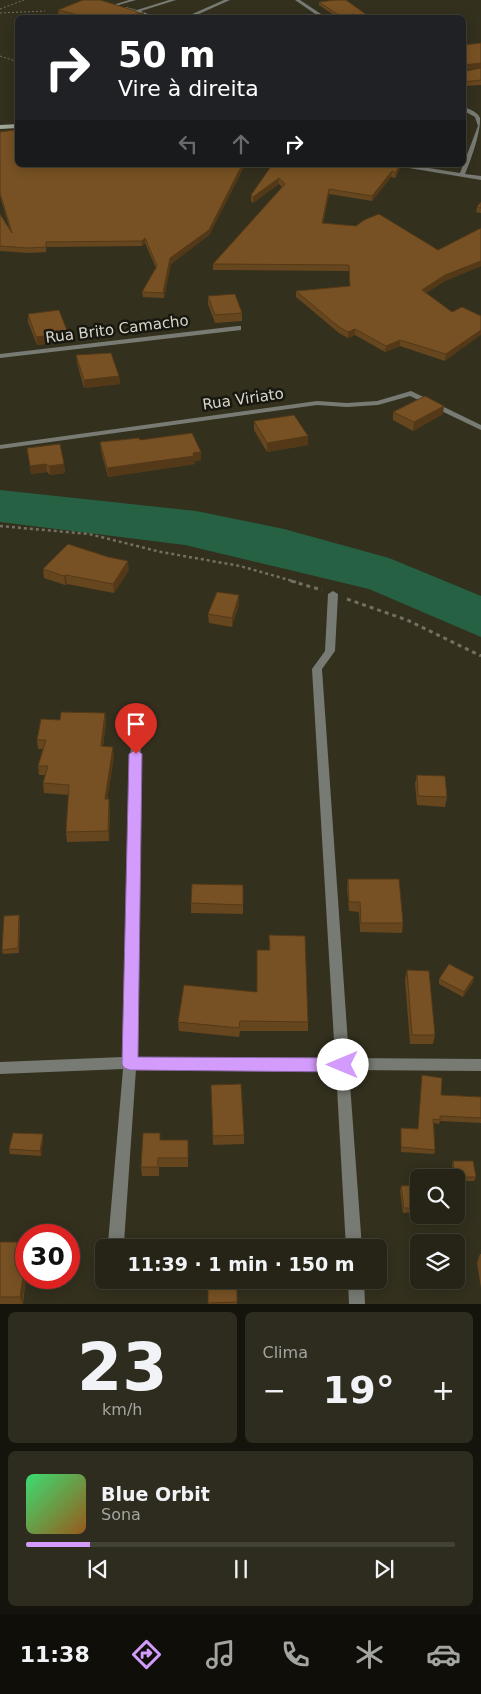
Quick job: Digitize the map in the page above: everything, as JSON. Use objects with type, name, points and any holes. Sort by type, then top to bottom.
[{"type":"street","points":[[115,5],[134,0]]},
{"type":"street","points":[[136,11],[174,0]]},
{"type":"street","points":[[193,15],[228,0]]},
{"type":"street","points":[[297,0],[320,15]]},
{"type":"street","points":[[106,3],[146,14],[143,15]]},
{"type":"street","points":[[466,110],[477,116],[481,126],[466,165]]},
{"type":"street","points":[[0,127],[15,126]]},
{"type":"street","points":[[412,167],[481,178]]},
{"type":"street","points":[[462,175],[465,167]]},
{"type":"street","name":"Rua Brito Camacho","points":[[0,356],[238,328]]},
{"type":"street","name":"Rua Viriato","points":[[0,447],[317,403],[347,406],[378,403],[411,392],[481,428]]},
{"type":"street","points":[[333,594],[330,651],[317,669],[353,1239]]},
{"type":"street","points":[[116,1239],[130,1064],[136,734]]},
{"type":"street","points":[[0,1068],[130,1064],[481,1065]]},
{"type":"street","points":[[356,1289],[357,1304]]},
{"type":"path","points":[[0,9],[24,0]]},
{"type":"path","points":[[0,12],[45,11]]},
{"type":"path","points":[[0,56],[15,61]]},
{"type":"path","points":[[0,526],[89,534],[161,552],[240,566],[333,594],[407,620],[481,656]]},
{"type":"shaded area","points":[[0,490],[196,511],[284,529],[389,558],[481,596],[481,637],[369,589],[185,545],[0,522]]},
{"type":"building","points":[[83,0],[100,0],[144,13],[130,15],[79,15],[58,10]]},
{"type":"building","points":[[346,0],[367,15],[338,15],[319,2]]},
{"type":"building","points":[[481,43],[481,63],[466,65],[466,45]]},
{"type":"building","points":[[481,68],[481,80],[466,82],[466,71]]},
{"type":"building","points":[[15,131],[15,167],[241,167],[209,230],[170,258],[163,293],[142,292],[157,266],[145,238],[142,241],[46,242],[46,247],[29,248],[0,246],[0,214],[12,233],[0,193],[0,132]]},
{"type":"building","points":[[271,167],[398,167],[396,173],[392,171],[372,196],[329,189],[322,223],[356,226],[364,220],[379,214],[438,250],[481,228],[481,261],[445,275],[422,290],[452,312],[462,307],[481,316],[481,330],[446,354],[400,340],[386,346],[355,329],[348,332],[339,327],[296,291],[350,286],[349,265],[213,264],[285,184],[279,178],[253,197],[251,195]]},
{"type":"building","points":[[235,294],[242,313],[215,315],[208,296]]},
{"type":"building","points":[[59,310],[68,333],[36,337],[28,314]]},
{"type":"building","points":[[111,353],[119,376],[84,380],[76,355]]},
{"type":"building","points":[[425,396],[444,406],[414,422],[393,412]]},
{"type":"building","points":[[294,415],[308,436],[267,443],[254,421]]},
{"type":"building","points":[[192,433],[201,452],[193,453],[194,456],[107,468],[100,442],[139,438],[140,440]]},
{"type":"building","points":[[60,444],[64,464],[30,466],[27,448]]},
{"type":"building","points":[[68,544],[108,557],[128,561],[113,584],[64,576],[43,569]]},
{"type":"building","points":[[217,592],[239,595],[232,618],[208,614]]},
{"type":"building","points":[[61,712],[105,713],[101,746],[113,747],[105,799],[109,799],[108,831],[66,832],[69,785],[43,783],[48,766],[38,766],[46,740],[37,740],[41,719],[60,720]]},
{"type":"building","points":[[417,775],[445,776],[447,797],[418,796]]},
{"type":"building","points":[[348,879],[399,879],[403,923],[361,923],[360,902],[349,902]]},
{"type":"building","points":[[192,884],[243,885],[243,905],[191,903]]},
{"type":"building","points":[[19,915],[18,948],[2,950],[4,916]]},
{"type":"building","points":[[269,935],[305,936],[308,1022],[240,1021],[239,1028],[178,1022],[184,985],[257,992],[257,950],[270,950]]},
{"type":"building","points":[[449,964],[474,977],[464,992],[439,979]]},
{"type":"building","points":[[407,970],[429,971],[435,1035],[412,1035]]},
{"type":"building","points":[[422,1075],[442,1078],[441,1095],[481,1097],[481,1118],[440,1116],[440,1120],[433,1119],[435,1150],[401,1147],[401,1128],[418,1129]]},
{"type":"building","points":[[241,1084],[244,1135],[213,1136],[211,1085]]},
{"type":"building","points":[[13,1133],[43,1134],[40,1151],[9,1149]]},
{"type":"building","points":[[143,1133],[160,1133],[160,1140],[188,1140],[188,1158],[158,1158],[158,1167],[141,1167]]},
{"type":"building","points":[[453,1161],[473,1161],[476,1177],[465,1177],[465,1169],[454,1169]]},
{"type":"building","points":[[401,1186],[410,1186],[410,1208],[404,1208]]},
{"type":"building","points":[[0,1242],[15,1242],[15,1289],[21,1289],[20,1297],[0,1297]]},
{"type":"building","points":[[208,1289],[237,1289],[237,1302],[208,1303]]},
{"type":"route","points":[[136,754],[130,1064],[343,1065]]}]
